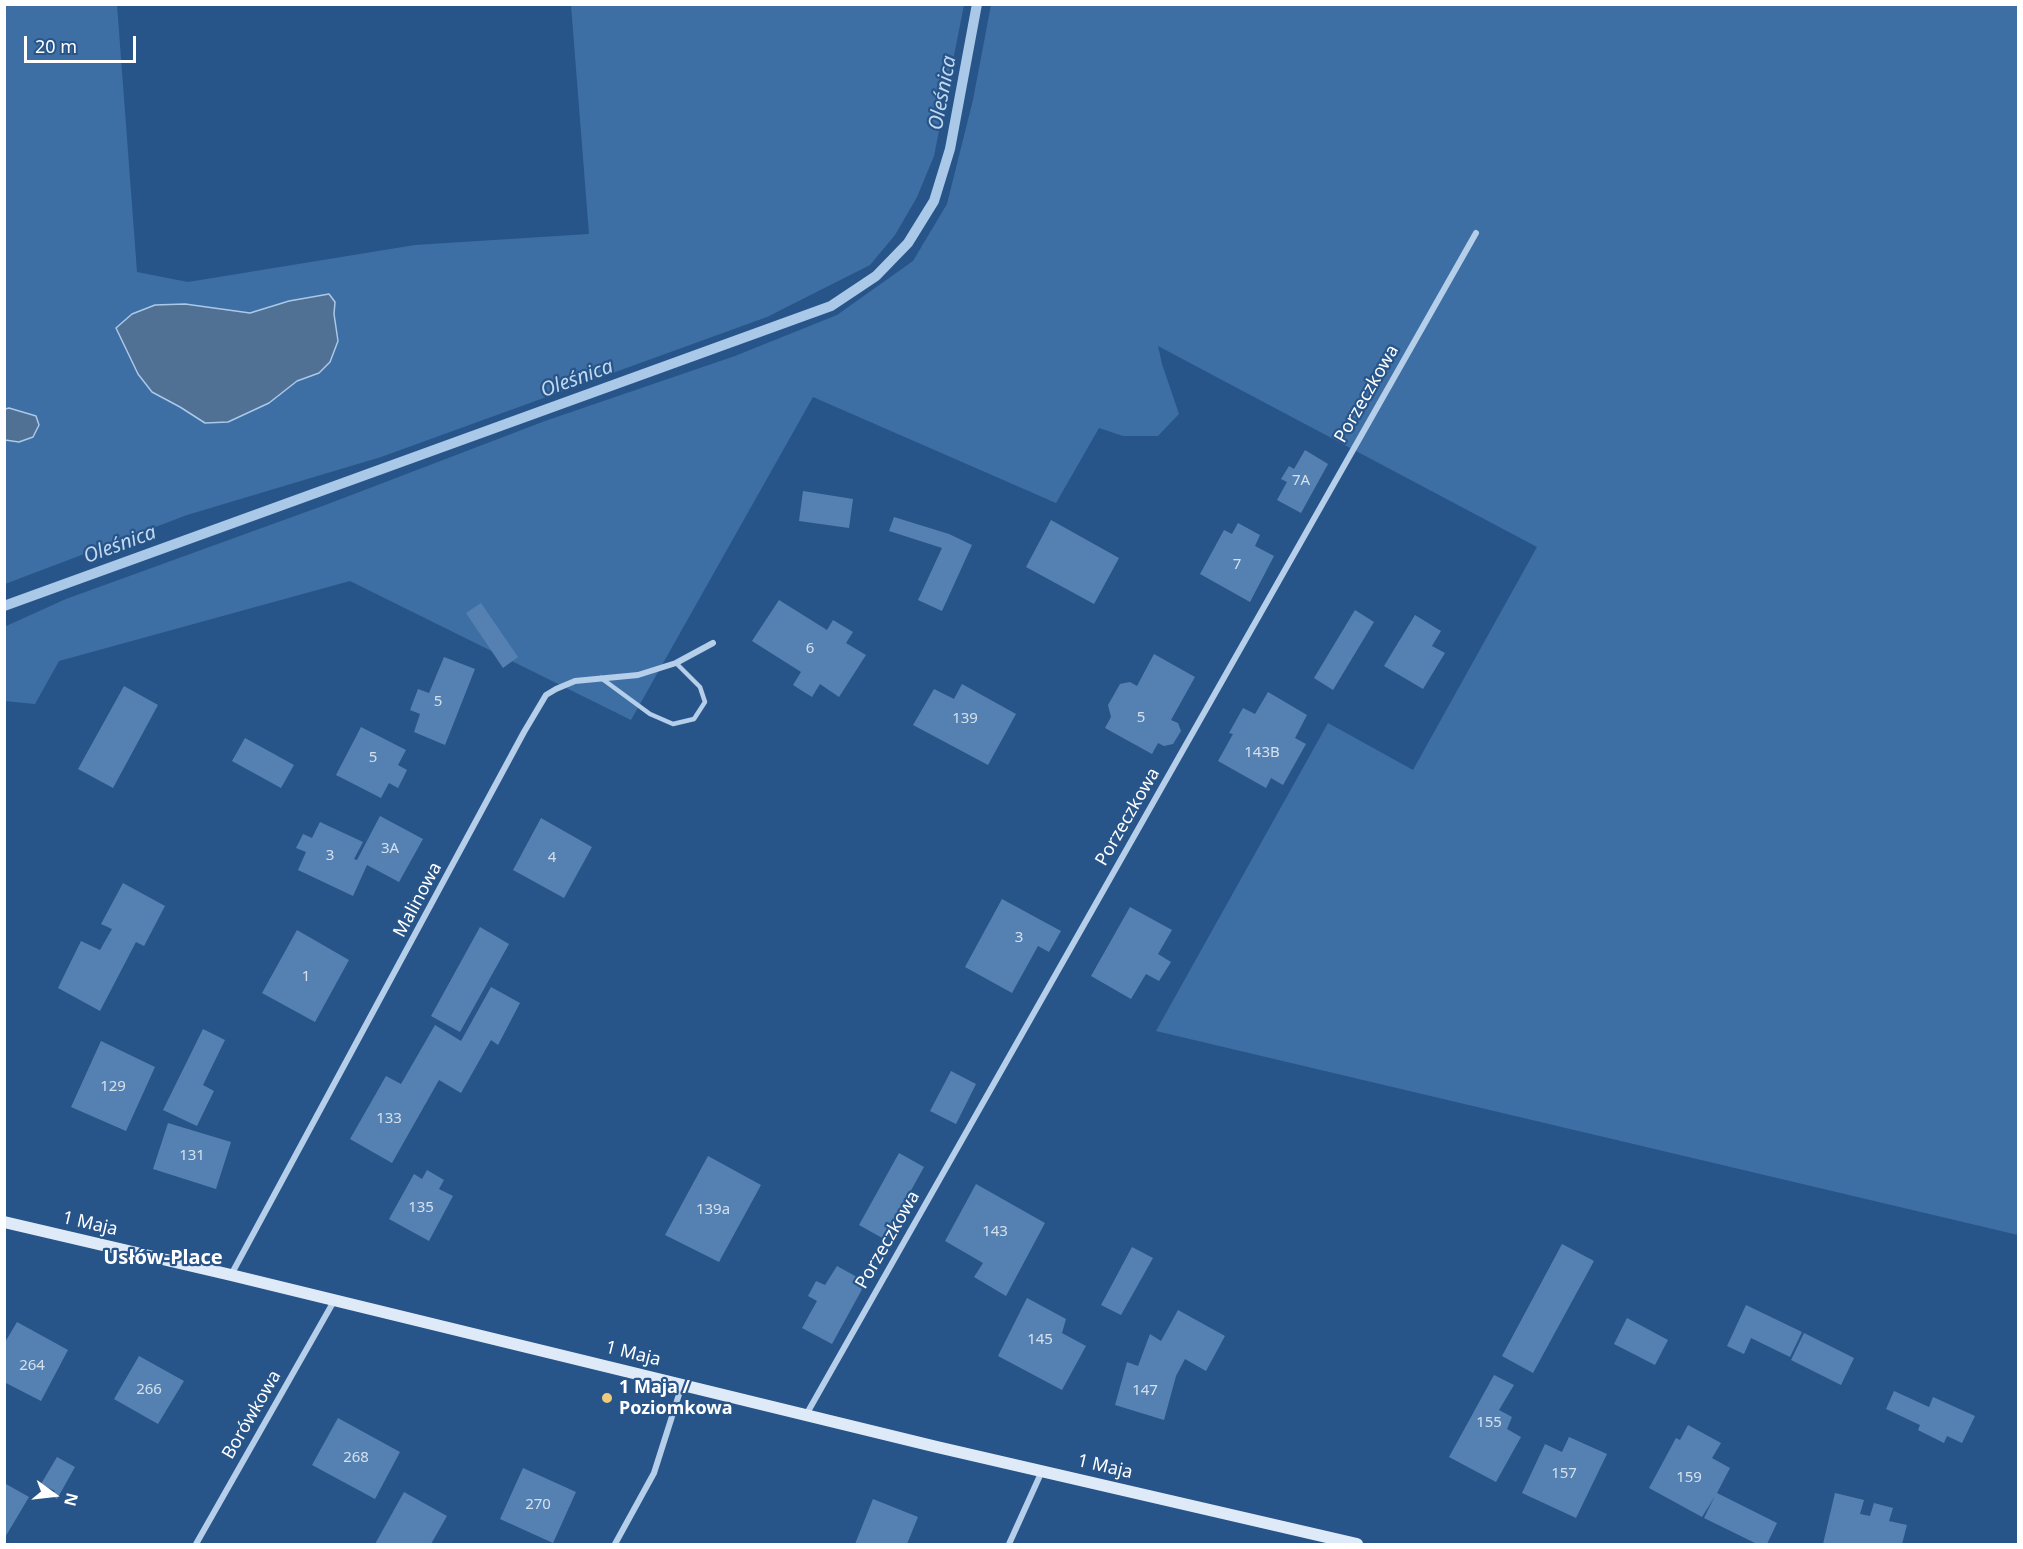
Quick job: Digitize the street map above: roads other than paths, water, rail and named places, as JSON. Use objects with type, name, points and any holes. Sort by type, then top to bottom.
[{"type":"street","name":"Porzeczkowa","points":[[806,1415],[1476,233]]},
{"type":"street","name":"Malinowa","points":[[231,1275],[546,695],[575,681],[638,675],[676,663],[713,644]]},
{"type":"street","name":"1 Maja","points":[[4,1222],[1357,1545]]},
{"type":"street","name":"Borówkowa","points":[[196,1545],[334,1301]]},
{"type":"street","points":[[615,1545],[654,1473],[682,1385]]},
{"type":"street","points":[[1009,1545],[1042,1471]]},
{"type":"lane","points":[[601,678],[650,714],[674,724],[694,719],[705,702],[700,687],[676,663]]},
{"type":"waterway","name":"Oleśnica","points":[[4,606],[831,306],[876,276],[908,243],[934,201],[950,149],[977,4]]},
{"type":"place","name":"1 Maja / Poziomkowa","points":[[607,1398]]},
{"type":"district","name":"Usłów-Place","points":[[163,1258]]}]
